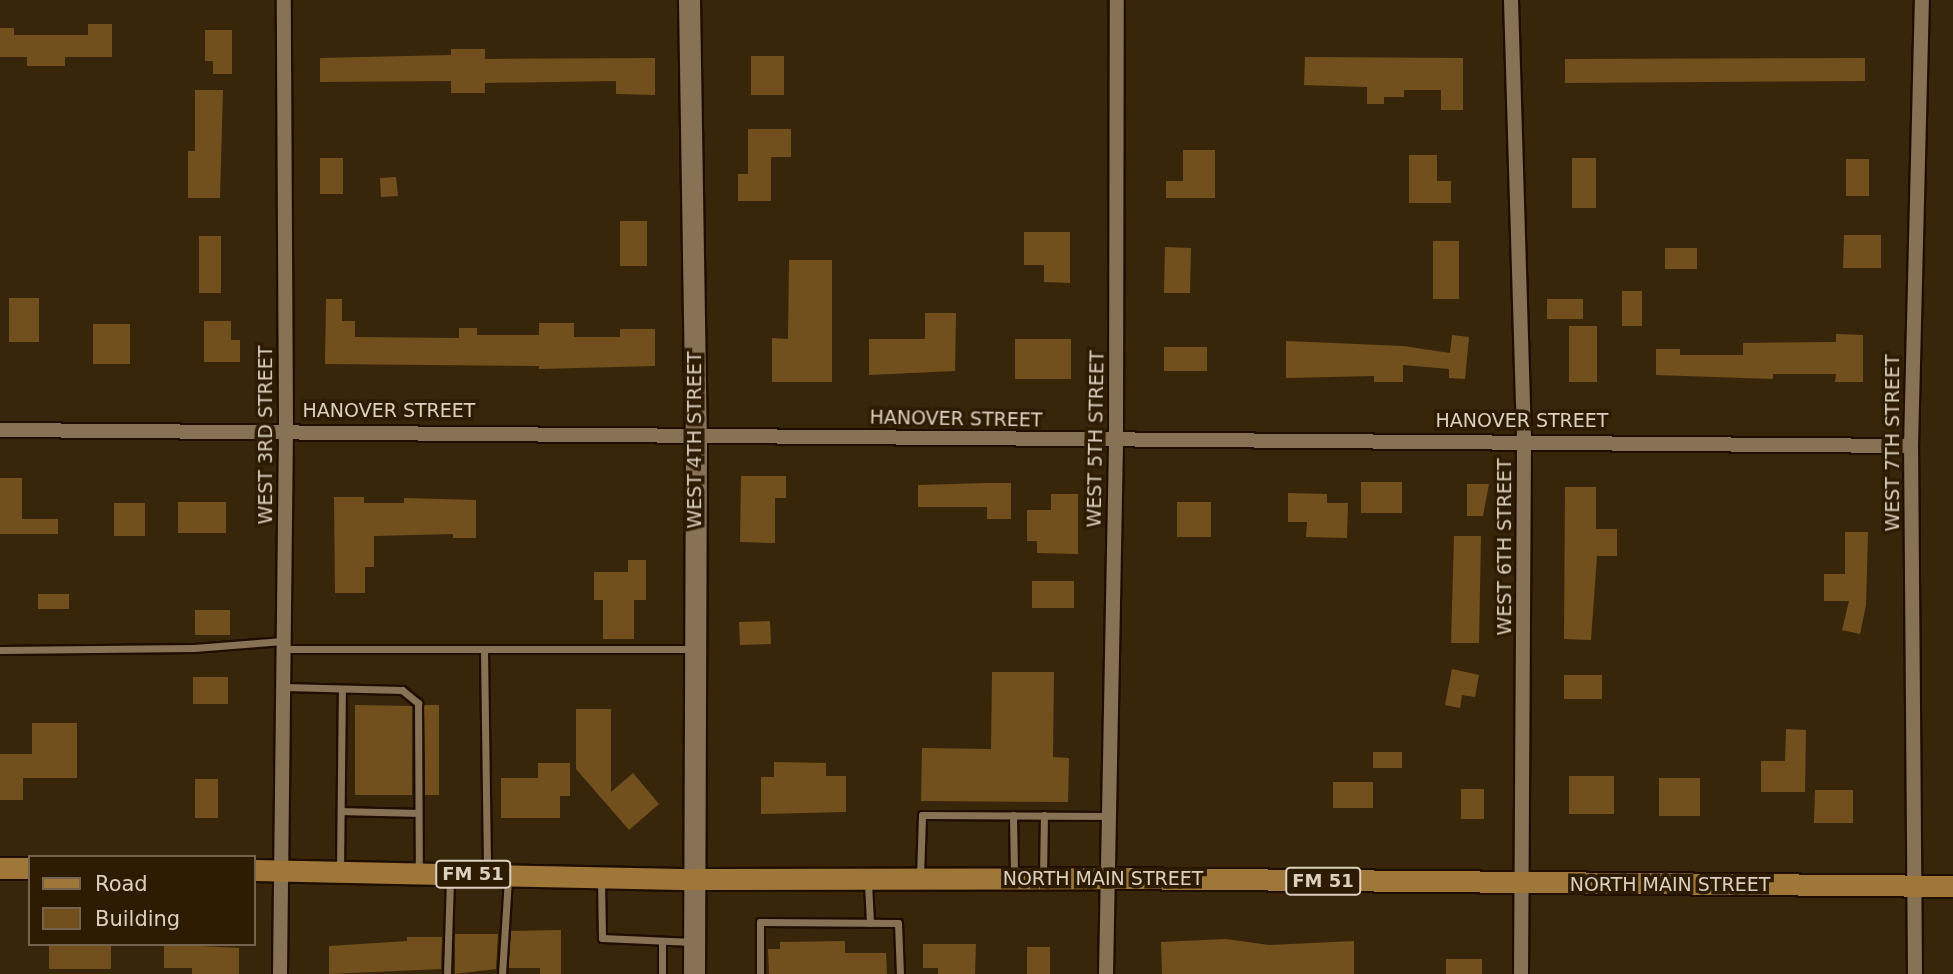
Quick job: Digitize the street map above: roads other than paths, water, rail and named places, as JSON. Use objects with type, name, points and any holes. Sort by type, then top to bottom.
[{"type":"main road","name":"WEST 4TH STREET","points":[[689,0],[696,433],[694,974]]},
{"type":"main road","points":[[0,868],[28,868]]},
{"type":"main road","name":"NORTH MAIN STREET","points":[[256,870],[693,879],[1107,878],[1953,886]]},
{"type":"street","name":"WEST 3RD STREET","points":[[280,974],[286,429],[284,0]]},
{"type":"street","name":"WEST 5TH STREET","points":[[1106,974],[1116,442],[1117,0]]},
{"type":"street","name":"WEST 6TH STREET","points":[[1511,0],[1524,440],[1524,884],[1521,974]]},
{"type":"street","name":"WEST 7TH STREET","points":[[1915,974],[1910,446],[1922,0]]},
{"type":"street","name":"HANOVER STREET","points":[[0,430],[286,429],[696,433],[1116,442],[1524,440],[1910,446]]},
{"type":"lane","points":[[0,650],[283,645],[484,650],[694,649]]},
{"type":"lane","points":[[484,650],[502,974]]},
{"type":"lane","points":[[283,687],[402,690],[418,703],[419,873]]},
{"type":"lane","points":[[340,871],[342,688]]},
{"type":"lane","points":[[341,811],[418,813]]},
{"type":"lane","points":[[919,878],[922,815],[1108,816]]},
{"type":"lane","points":[[1013,815],[1014,878]]},
{"type":"lane","points":[[1043,878],[1044,815]]},
{"type":"lane","points":[[447,974],[450,873]]},
{"type":"lane","points":[[601,877],[602,938],[693,942]]},
{"type":"lane","points":[[868,878],[870,923]]},
{"type":"lane","points":[[760,974],[760,922],[898,923],[900,974]]},
{"type":"lane","points":[[662,941],[662,974]]}]
